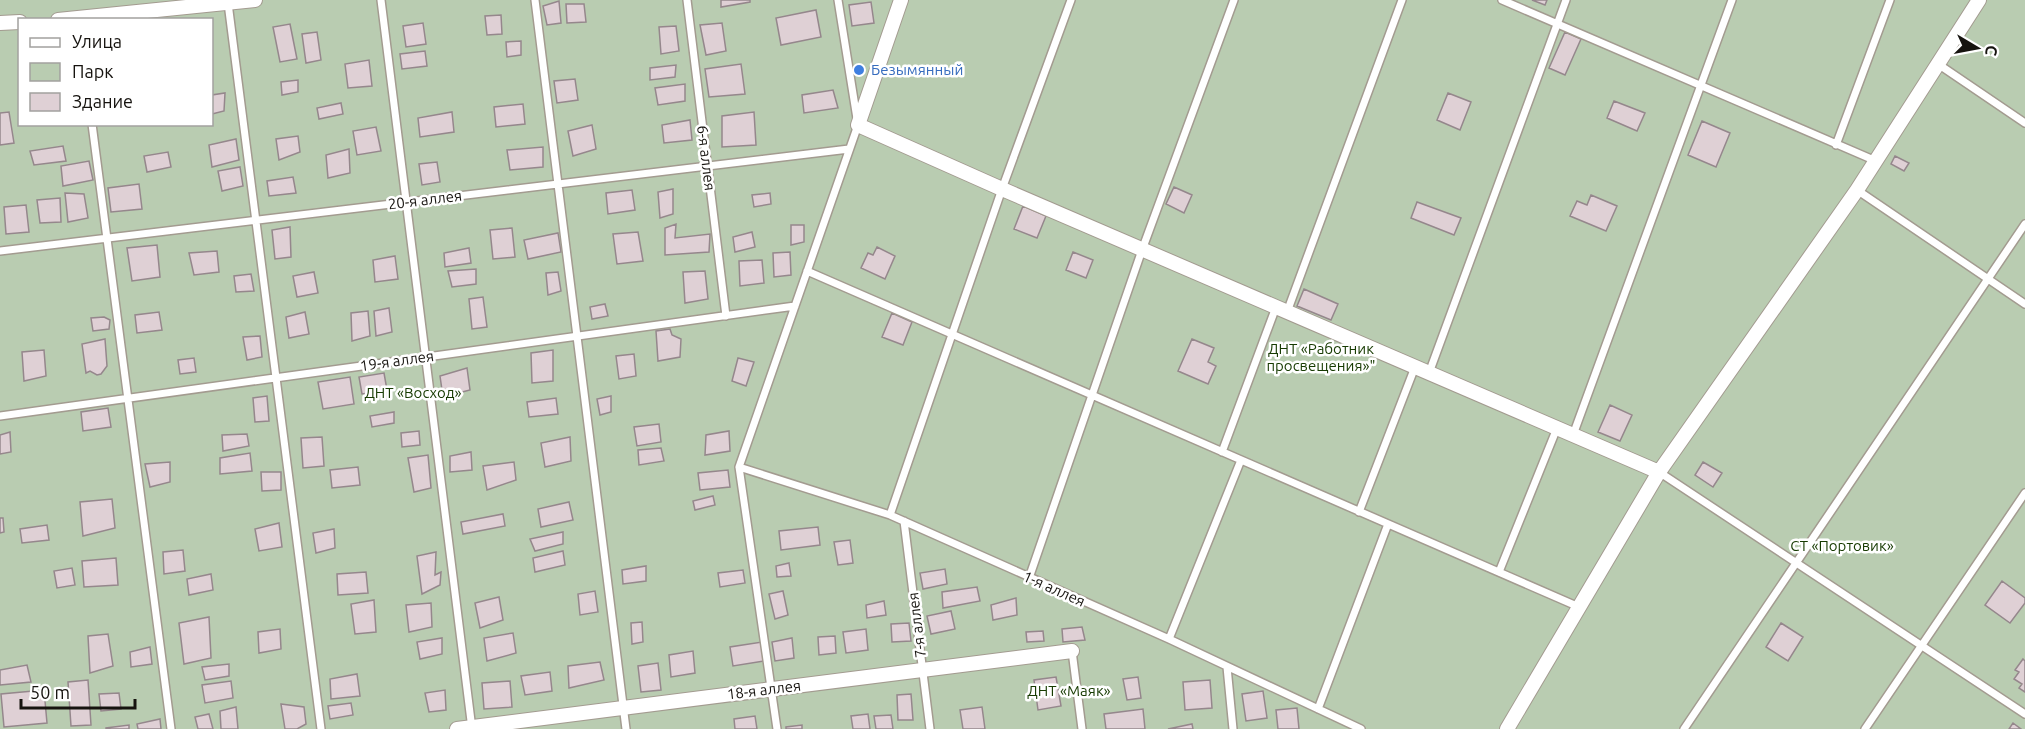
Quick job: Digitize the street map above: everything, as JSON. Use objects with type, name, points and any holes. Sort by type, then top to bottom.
[{"type":"street","points":[[87,18],[255,0]]},
{"type":"street","points":[[902,0],[858,125],[1142,250],[1659,472]]},
{"type":"street","points":[[1507,729],[1659,472],[1857,190],[1979,0]]},
{"type":"street","points":[[0,23],[18,22]]},
{"type":"street","name":"18-я аллея","points":[[457,729],[623,706],[771,690],[1072,651]]},
{"type":"lane","points":[[381,0],[472,728]]},
{"type":"lane","points":[[536,0],[626,729]]},
{"type":"lane","name":"6-я аллея","points":[[687,0],[726,316]]},
{"type":"lane","points":[[777,729],[739,466],[858,125],[838,0]]},
{"type":"lane","points":[[890,514],[1002,189],[1071,0]]},
{"type":"lane","points":[[1029,578],[1142,250],[1234,0]]},
{"type":"lane","points":[[1222,452],[1282,310],[1402,0]]},
{"type":"lane","points":[[1502,0],[1875,161]]},
{"type":"lane","points":[[1429,373],[1566,0]]},
{"type":"lane","points":[[1573,435],[1732,0]]},
{"type":"lane","points":[[1836,145],[1890,0]]},
{"type":"lane","points":[[228,3],[321,729]]},
{"type":"lane","points":[[1938,64],[2025,123]]},
{"type":"lane","points":[[92,126],[171,729]]},
{"type":"lane","name":"20-я аллея","points":[[0,251],[849,149]]},
{"type":"lane","points":[[1857,190],[2025,304]]},
{"type":"lane","points":[[1684,729],[2025,224]]},
{"type":"lane","points":[[807,271],[1579,608]]},
{"type":"lane","name":"19-я аллея","points":[[0,417],[795,306]]},
{"type":"lane","points":[[1359,512],[1415,367]]},
{"type":"lane","points":[[1499,572],[1557,428]]},
{"type":"lane","points":[[1169,639],[1241,460]]},
{"type":"lane","name":"1-я аллея","points":[[739,466],[890,514],[1169,639],[1361,729]]},
{"type":"lane","points":[[1659,472],[2025,714]]},
{"type":"lane","points":[[1865,729],[2025,493]]},
{"type":"lane","name":"7-я аллея","points":[[904,521],[930,729]]},
{"type":"lane","points":[[1318,709],[1388,524]]},
{"type":"lane","points":[[1072,651],[1082,729]]},
{"type":"lane","points":[[1227,667],[1233,729]]},
{"type":"green space","points":[[0,0],[2025,0],[2025,729],[0,729]]},
{"type":"building","points":[[721,0],[750,0],[750,2],[721,7]]},
{"type":"building","points":[[1532,0],[1547,0],[1545,5]]},
{"type":"building","points":[[559,1],[561,23],[547,25],[543,6]]},
{"type":"building","points":[[871,2],[874,23],[852,26],[849,5]]},
{"type":"building","points":[[566,4],[584,4],[586,22],[567,23]]},
{"type":"building","points":[[816,10],[821,37],[781,45],[776,18]]},
{"type":"building","points":[[501,15],[502,34],[487,35],[485,16]]},
{"type":"building","points":[[423,23],[426,44],[406,47],[403,26]]},
{"type":"building","points":[[722,23],[726,51],[706,55],[700,25]]},
{"type":"building","points":[[290,24],[297,59],[280,62],[273,27]]},
{"type":"building","points":[[676,26],[679,51],[661,54],[659,27]]},
{"type":"building","points":[[317,32],[321,60],[306,63],[302,34]]},
{"type":"building","points":[[1565,32],[1581,39],[1565,75],[1549,68]]},
{"type":"building","points":[[521,41],[521,55],[507,57],[506,42]]},
{"type":"building","points":[[425,51],[427,66],[402,69],[400,54]]},
{"type":"building","points":[[369,60],[372,86],[348,88],[345,64]]},
{"type":"building","points":[[741,64],[745,94],[709,97],[705,69]]},
{"type":"building","points":[[676,65],[675,77],[650,80],[650,68]]},
{"type":"building","points":[[575,79],[578,100],[557,103],[554,81]]},
{"type":"building","points":[[298,80],[298,92],[282,95],[281,82]]},
{"type":"building","points":[[685,84],[685,101],[658,105],[655,88]]},
{"type":"building","points":[[833,90],[838,108],[804,113],[802,95]]},
{"type":"building","points":[[225,93],[224,111],[213,114],[213,95]]},
{"type":"building","points":[[1448,93],[1471,102],[1460,130],[1437,120]]},
{"type":"building","points":[[1614,101],[1645,113],[1637,131],[1607,118]]},
{"type":"building","points":[[341,103],[343,114],[319,119],[317,108]]},
{"type":"building","points":[[523,104],[525,124],[496,127],[494,107]]},
{"type":"building","points":[[9,112],[14,143],[0,145],[0,113]]},
{"type":"building","points":[[452,112],[454,132],[420,137],[418,118]]},
{"type":"building","points":[[754,112],[756,145],[722,147],[722,116]]},
{"type":"building","points":[[690,120],[692,140],[664,143],[662,125]]},
{"type":"building","points":[[1702,121],[1730,133],[1716,167],[1688,155]]},
{"type":"building","points":[[592,125],[596,149],[573,156],[568,131]]},
{"type":"building","points":[[376,127],[381,151],[357,155],[353,131]]},
{"type":"building","points":[[298,136],[300,152],[279,160],[276,139]]},
{"type":"building","points":[[236,139],[239,160],[212,167],[209,145]]},
{"type":"building","points":[[63,146],[66,161],[34,165],[30,151]]},
{"type":"building","points":[[543,147],[543,167],[510,170],[507,150]]},
{"type":"building","points":[[349,149],[350,173],[328,178],[326,155]]},
{"type":"building","points":[[168,152],[171,167],[147,172],[144,156]]},
{"type":"building","points":[[1895,156],[1909,163],[1904,171],[1891,164]]},
{"type":"building","points":[[89,161],[93,180],[63,186],[61,166]]},
{"type":"building","points":[[437,162],[440,182],[422,185],[419,164]]},
{"type":"building","points":[[240,167],[243,186],[222,191],[218,171]]},
{"type":"building","points":[[293,177],[296,193],[269,196],[267,181]]},
{"type":"building","points":[[139,184],[142,209],[111,212],[108,188]]},
{"type":"building","points":[[1174,187],[1192,195],[1184,213],[1166,204]]},
{"type":"building","points":[[673,189],[673,214],[660,218],[658,192]]},
{"type":"building","points":[[632,190],[635,210],[608,214],[606,193]]},
{"type":"building","points":[[65,193],[84,194],[88,218],[68,222]]},
{"type":"building","points":[[770,193],[771,204],[754,207],[752,195]]},
{"type":"building","points":[[1591,195],[1617,206],[1606,231],[1570,216],[1577,201],[1587,205]]},
{"type":"building","points":[[60,198],[61,222],[40,223],[37,200]]},
{"type":"building","points":[[1417,202],[1461,218],[1454,235],[1411,218]]},
{"type":"building","points":[[26,205],[29,232],[6,234],[4,207]]},
{"type":"building","points":[[1023,206],[1046,216],[1037,238],[1014,229]]},
{"type":"building","points":[[676,224],[675,238],[710,234],[709,252],[665,255],[665,228]]},
{"type":"building","points":[[791,225],[804,225],[804,242],[791,245]]},
{"type":"building","points":[[290,227],[291,257],[275,259],[272,230]]},
{"type":"building","points":[[512,228],[515,257],[493,259],[490,230]]},
{"type":"building","points":[[638,232],[643,261],[617,264],[613,234]]},
{"type":"building","points":[[752,232],[755,247],[735,252],[733,237]]},
{"type":"building","points":[[558,233],[561,252],[528,259],[524,240]]},
{"type":"building","points":[[157,245],[160,277],[132,281],[127,248]]},
{"type":"building","points":[[877,247],[895,256],[885,279],[861,268],[868,253],[873,255]]},
{"type":"building","points":[[469,248],[471,263],[445,267],[444,253]]},
{"type":"building","points":[[217,251],[219,272],[194,275],[189,253]]},
{"type":"building","points":[[790,252],[791,275],[774,277],[773,253]]},
{"type":"building","points":[[1073,252],[1093,260],[1086,278],[1066,270]]},
{"type":"building","points":[[395,256],[398,279],[375,282],[373,260]]},
{"type":"building","points":[[762,260],[764,283],[740,286],[739,261]]},
{"type":"building","points":[[476,269],[476,284],[452,287],[448,271]]},
{"type":"building","points":[[705,271],[708,299],[685,303],[683,272]]},
{"type":"building","points":[[314,272],[318,293],[297,297],[293,276]]},
{"type":"building","points":[[558,272],[561,291],[548,295],[546,273]]},
{"type":"building","points":[[251,274],[254,291],[236,292],[234,276]]},
{"type":"building","points":[[1304,289],[1338,304],[1331,320],[1297,306]]},
{"type":"building","points":[[483,297],[487,327],[472,329],[469,299]]},
{"type":"building","points":[[605,304],[608,316],[592,319],[590,307]]},
{"type":"building","points":[[389,308],[392,332],[376,336],[374,311]]},
{"type":"building","points":[[368,311],[370,336],[352,341],[351,313]]},
{"type":"building","points":[[159,312],[162,330],[137,333],[135,315]]},
{"type":"building","points":[[305,312],[309,334],[289,338],[286,317]]},
{"type":"building","points":[[892,313],[912,322],[903,345],[882,337]]},
{"type":"building","points":[[104,317],[110,320],[109,329],[93,331],[91,318]]},
{"type":"building","points":[[670,329],[672,335],[681,339],[680,357],[658,361],[656,331]]},
{"type":"building","points":[[260,336],[262,357],[247,360],[243,337]]},
{"type":"building","points":[[105,339],[107,366],[101,374],[97,375],[90,371],[86,373],[82,344]]},
{"type":"building","points":[[1192,339],[1214,348],[1208,362],[1216,366],[1208,384],[1178,371]]},
{"type":"building","points":[[44,350],[46,376],[24,381],[22,352]]},
{"type":"building","points":[[553,350],[553,381],[532,383],[531,353]]},
{"type":"building","points":[[634,354],[636,376],[619,379],[616,356]]},
{"type":"building","points":[[194,358],[196,372],[180,374],[178,360]]},
{"type":"building","points":[[738,358],[754,362],[746,386],[732,381]]},
{"type":"building","points":[[467,368],[470,390],[443,397],[440,376]]},
{"type":"building","points":[[384,373],[387,390],[362,394],[359,377]]},
{"type":"building","points":[[350,377],[354,404],[323,409],[318,382]]},
{"type":"building","points":[[267,396],[269,421],[255,422],[253,398]]},
{"type":"building","points":[[611,396],[611,412],[600,415],[597,399]]},
{"type":"building","points":[[556,398],[558,414],[529,417],[527,402]]},
{"type":"building","points":[[1610,405],[1632,415],[1620,441],[1598,432]]},
{"type":"building","points":[[108,408],[111,427],[83,431],[81,412]]},
{"type":"building","points":[[394,412],[394,423],[372,427],[370,416]]},
{"type":"building","points":[[659,424],[661,442],[637,446],[634,427]]},
{"type":"building","points":[[419,431],[420,445],[402,447],[401,433]]},
{"type":"building","points":[[729,431],[730,451],[705,455],[706,435]]},
{"type":"building","points":[[10,432],[11,452],[0,454],[0,435]]},
{"type":"building","points":[[247,434],[249,446],[223,451],[222,435]]},
{"type":"building","points":[[322,437],[324,466],[303,468],[301,438]]},
{"type":"building","points":[[570,437],[571,461],[545,467],[541,443]]},
{"type":"building","points":[[661,448],[664,461],[639,465],[638,450]]},
{"type":"building","points":[[471,452],[472,470],[450,472],[450,456]]},
{"type":"building","points":[[250,453],[252,471],[220,474],[220,458]]},
{"type":"building","points":[[428,455],[431,488],[414,492],[408,458]]},
{"type":"building","points":[[170,462],[170,482],[150,487],[145,464]]},
{"type":"building","points":[[514,462],[516,480],[487,490],[483,466]]},
{"type":"building","points":[[1703,462],[1722,473],[1713,487],[1695,475]]},
{"type":"building","points":[[358,467],[360,485],[332,488],[330,470]]},
{"type":"building","points":[[728,470],[730,487],[700,490],[698,473]]},
{"type":"building","points":[[261,472],[281,472],[281,490],[262,491]]},
{"type":"building","points":[[713,496],[715,505],[695,510],[693,501]]},
{"type":"building","points":[[112,499],[115,528],[83,536],[80,502]]},
{"type":"building","points":[[569,502],[573,520],[541,527],[538,509]]},
{"type":"building","points":[[503,514],[505,526],[463,534],[461,522]]},
{"type":"building","points":[[0,518],[3,518],[4,532],[0,533]]},
{"type":"building","points":[[279,523],[282,547],[259,551],[255,529]]},
{"type":"building","points":[[47,525],[49,540],[22,543],[20,529]]},
{"type":"building","points":[[818,527],[820,545],[781,550],[779,531]]},
{"type":"building","points":[[334,529],[335,548],[316,553],[313,533]]},
{"type":"building","points":[[563,532],[563,544],[535,551],[530,539]]},
{"type":"building","points":[[850,540],[853,563],[838,565],[834,542]]},
{"type":"building","points":[[183,550],[185,571],[164,574],[163,552]]},
{"type":"building","points":[[563,551],[565,565],[535,572],[533,558]]},
{"type":"building","points":[[436,552],[435,575],[441,572],[440,585],[422,594],[417,556]]},
{"type":"building","points":[[116,558],[118,585],[84,587],[82,561]]},
{"type":"building","points":[[789,563],[791,576],[777,577],[776,566]]},
{"type":"building","points":[[646,566],[646,581],[623,584],[622,570]]},
{"type":"building","points":[[72,568],[75,585],[57,588],[54,571]]},
{"type":"building","points":[[945,569],[947,584],[923,589],[920,573]]},
{"type":"building","points":[[743,570],[745,583],[720,587],[718,573]]},
{"type":"building","points":[[366,572],[368,593],[338,595],[337,574]]},
{"type":"building","points":[[211,574],[213,590],[189,595],[187,579]]},
{"type":"building","points":[[2002,581],[2025,598],[2025,603],[2010,623],[1985,605]]},
{"type":"building","points":[[977,587],[980,601],[943,608],[942,592]]},
{"type":"building","points":[[595,591],[598,612],[580,615],[578,594]]},
{"type":"building","points":[[783,591],[788,615],[775,619],[769,594]]},
{"type":"building","points":[[499,597],[503,620],[480,628],[475,603]]},
{"type":"building","points":[[1016,598],[1017,615],[993,620],[991,605]]},
{"type":"building","points":[[374,600],[376,632],[355,634],[351,604]]},
{"type":"building","points":[[884,601],[886,615],[867,618],[866,605]]},
{"type":"building","points":[[431,603],[432,627],[409,632],[406,605]]},
{"type":"building","points":[[951,611],[955,629],[931,634],[927,616]]},
{"type":"building","points":[[209,617],[211,658],[184,664],[179,623]]},
{"type":"building","points":[[642,622],[643,642],[632,644],[631,623]]},
{"type":"building","points":[[909,623],[911,641],[892,642],[891,624]]},
{"type":"building","points":[[1781,623],[1803,637],[1788,661],[1766,647]]},
{"type":"building","points":[[1082,627],[1085,640],[1063,642],[1062,629]]},
{"type":"building","points":[[280,629],[281,649],[259,653],[258,632]]},
{"type":"building","points":[[866,629],[868,650],[846,653],[843,632]]},
{"type":"building","points":[[1043,631],[1044,641],[1027,642],[1026,632]]},
{"type":"building","points":[[513,633],[516,653],[487,661],[484,638]]},
{"type":"building","points":[[108,634],[113,666],[90,673],[88,636]]},
{"type":"building","points":[[835,636],[836,653],[819,655],[818,637]]},
{"type":"building","points":[[442,638],[442,654],[420,659],[417,642]]},
{"type":"building","points":[[792,638],[794,658],[775,661],[772,642]]},
{"type":"building","points":[[762,642],[764,661],[733,666],[730,647]]},
{"type":"building","points":[[150,647],[152,664],[131,667],[130,652]]},
{"type":"building","points":[[693,651],[695,673],[671,677],[669,655]]},
{"type":"building","points":[[2023,659],[2025,661],[2025,692],[2019,688],[2022,684],[2014,679],[2019,672],[2015,670]]},
{"type":"building","points":[[600,662],[604,680],[569,688],[568,666]]},
{"type":"building","points":[[658,663],[661,690],[641,692],[638,666]]},
{"type":"building","points":[[229,664],[229,676],[205,680],[202,667]]},
{"type":"building","points":[[27,665],[31,682],[0,685],[0,670]]},
{"type":"building","points":[[550,672],[552,691],[525,695],[521,676]]},
{"type":"building","points":[[357,674],[360,696],[331,699],[330,679]]},
{"type":"building","points":[[1056,677],[1061,706],[1038,710],[1034,680]]},
{"type":"building","points":[[1138,677],[1141,698],[1127,700],[1123,679]]},
{"type":"building","points":[[88,680],[91,725],[71,726],[68,682]]},
{"type":"building","points":[[1210,680],[1212,708],[1185,710],[1183,682]]},
{"type":"building","points":[[231,681],[233,698],[205,703],[202,685]]},
{"type":"building","points":[[510,681],[512,707],[484,709],[482,683]]},
{"type":"building","points":[[44,690],[47,723],[4,727],[1,694]]},
{"type":"building","points":[[445,690],[446,710],[429,712],[425,693]]},
{"type":"building","points":[[1263,691],[1267,718],[1246,721],[1242,694]]},
{"type":"building","points":[[119,693],[121,709],[101,711],[99,694]]},
{"type":"building","points":[[911,694],[913,720],[898,720],[897,695]]},
{"type":"building","points":[[351,703],[353,715],[330,719],[328,706]]},
{"type":"building","points":[[281,704],[304,707],[306,724],[297,729],[285,729]]},
{"type":"building","points":[[236,707],[238,729],[221,729],[220,711]]},
{"type":"building","points":[[982,707],[985,729],[963,729],[960,710]]},
{"type":"building","points":[[1297,708],[1299,729],[1278,729],[1276,710]]},
{"type":"building","points":[[1143,709],[1145,729],[1106,729],[1104,714]]},
{"type":"building","points":[[209,714],[213,729],[198,729],[195,717]]},
{"type":"building","points":[[868,714],[870,729],[853,729],[851,716]]},
{"type":"building","points":[[891,715],[893,729],[876,729],[874,716]]},
{"type":"building","points":[[755,716],[757,729],[735,729],[734,719]]},
{"type":"building","points":[[160,719],[161,729],[138,729],[137,724]]},
{"type":"building","points":[[2013,723],[2021,729],[2009,729]]},
{"type":"building","points":[[1192,724],[1193,729],[1168,729]]},
{"type":"building","points":[[129,725],[129,729],[106,729],[106,728]]},
{"type":"building","points":[[802,725],[802,729],[786,729],[786,727]]},
{"type":"place","name":"Безымянный","points":[[859,70]]},
{"type":"park label","name":"ДНТ «Работник просвещения»\"","points":[[1321,358]]},
{"type":"park label","name":"ДНТ «Восход»","points":[[413,393]]},
{"type":"park label","name":"СТ «Портовик»","points":[[1842,546]]},
{"type":"park label","name":"ДНТ «Маяк»","points":[[1069,691]]}]
